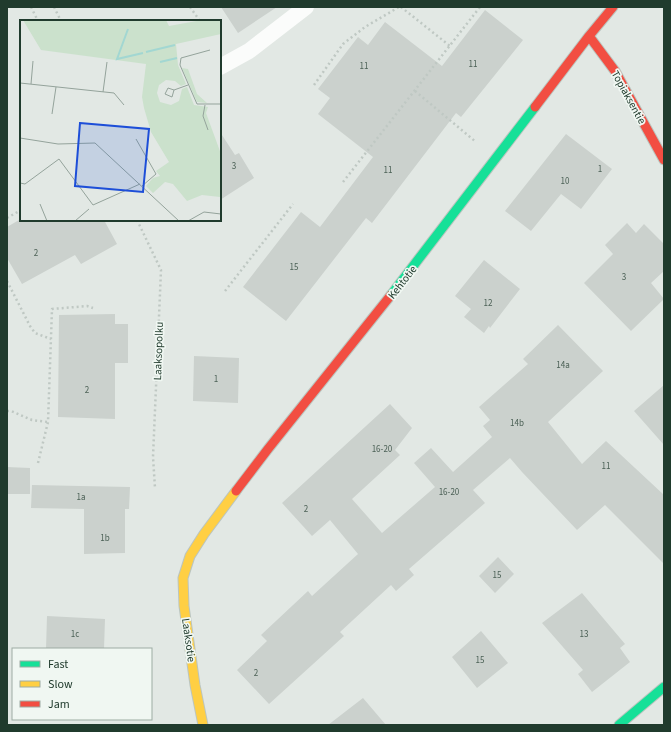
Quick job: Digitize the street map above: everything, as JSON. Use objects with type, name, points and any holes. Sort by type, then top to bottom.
[{"type":"street","name":"Kehtotie","points":[[190,556],[204,534],[268,449],[372,320],[589,36],[613,7]]},
{"type":"street","name":"Topiaksentie","points":[[589,36],[615,70],[664,160]]},
{"type":"street","name":"Laaksotie","points":[[190,556],[183,578],[184,606],[195,685],[203,725]]},
{"type":"street","points":[[619,725],[664,687]]},
{"type":"lane","points":[[221,66],[249,50],[306,7]]},
{"type":"path","points":[[31,7],[38,20]]},
{"type":"path","points":[[54,7],[60,20]]},
{"type":"path","points":[[190,7],[199,20]]},
{"type":"path","points":[[314,85],[343,44],[365,27],[400,7],[450,46]]},
{"type":"path","points":[[343,182],[480,7]]},
{"type":"path","points":[[415,91],[476,142]]},
{"type":"path","points":[[226,291],[293,204]]},
{"type":"path","points":[[7,218],[20,211]]},
{"type":"path","name":"Laaksopolku","points":[[138,221],[162,270],[153,457],[155,488]]},
{"type":"path","points":[[7,281],[35,333],[51,339]]},
{"type":"path","points":[[38,462],[48,422],[52,309],[87,306],[93,308]]},
{"type":"path","points":[[7,411],[11,411],[32,420],[48,422]]},
{"type":"building","points":[[221,7],[277,7],[238,33]]},
{"type":"building","points":[[485,10],[523,40],[461,117],[456,113],[372,223],[366,218],[286,321],[243,287],[301,212],[320,227],[373,157],[318,114],[330,98],[318,89],[358,37],[368,45],[385,22],[442,66]]},
{"type":"building","points":[[221,134],[235,155],[239,153],[254,178],[221,199]]},
{"type":"building","points":[[566,134],[612,169],[581,209],[561,194],[531,231],[505,211]]},
{"type":"building","points":[[19,220],[105,221],[117,244],[81,264],[75,255],[22,284],[7,258],[7,227]]},
{"type":"building","points":[[627,223],[636,233],[644,224],[664,244],[664,271],[651,283],[664,299],[631,331],[584,283],[613,254],[605,245]]},
{"type":"building","points":[[484,260],[520,289],[490,328],[489,326],[484,333],[464,317],[471,309],[455,296]]},
{"type":"building","points":[[115,314],[115,324],[128,324],[128,363],[115,363],[115,419],[58,417],[59,315]]},
{"type":"building","points":[[558,325],[603,371],[548,422],[582,464],[606,441],[664,495],[664,564],[605,505],[577,530],[510,458],[473,490],[485,503],[409,569],[414,575],[396,591],[391,585],[340,632],[344,636],[269,704],[237,670],[267,641],[261,635],[308,591],[312,596],[358,554],[330,520],[312,536],[282,503],[390,404],[412,428],[395,450],[400,455],[352,499],[382,533],[435,487],[414,463],[431,448],[453,472],[492,437],[483,426],[490,420],[479,407],[528,364],[523,359]]},
{"type":"building","points":[[194,356],[239,358],[238,403],[193,401]]},
{"type":"building","points":[[664,385],[664,445],[634,411]]},
{"type":"building","points":[[7,467],[30,468],[30,494],[7,494]]},
{"type":"building","points":[[32,485],[130,487],[129,509],[125,509],[125,553],[84,554],[84,509],[31,508]]},
{"type":"building","points":[[498,557],[514,574],[495,593],[479,576]]},
{"type":"building","points":[[582,593],[625,644],[620,648],[630,662],[592,692],[578,674],[583,670],[542,623]]},
{"type":"building","points":[[47,616],[105,619],[104,648],[46,648]]},
{"type":"building","points":[[481,631],[508,663],[477,688],[452,657]]},
{"type":"building","points":[[363,698],[386,725],[328,725]]},
{"type":"traffic: fast","points":[[391,295],[535,107]]},
{"type":"traffic: fast","points":[[619,725],[664,687]]},
{"type":"traffic: slow","points":[[203,725],[195,685],[184,606],[183,578],[190,556],[204,534],[236,491]]},
{"type":"traffic: jam","points":[[535,107],[613,7]]},
{"type":"traffic: jam","points":[[589,36],[615,71],[664,160]]},
{"type":"traffic: jam","points":[[236,491],[391,295]]}]
